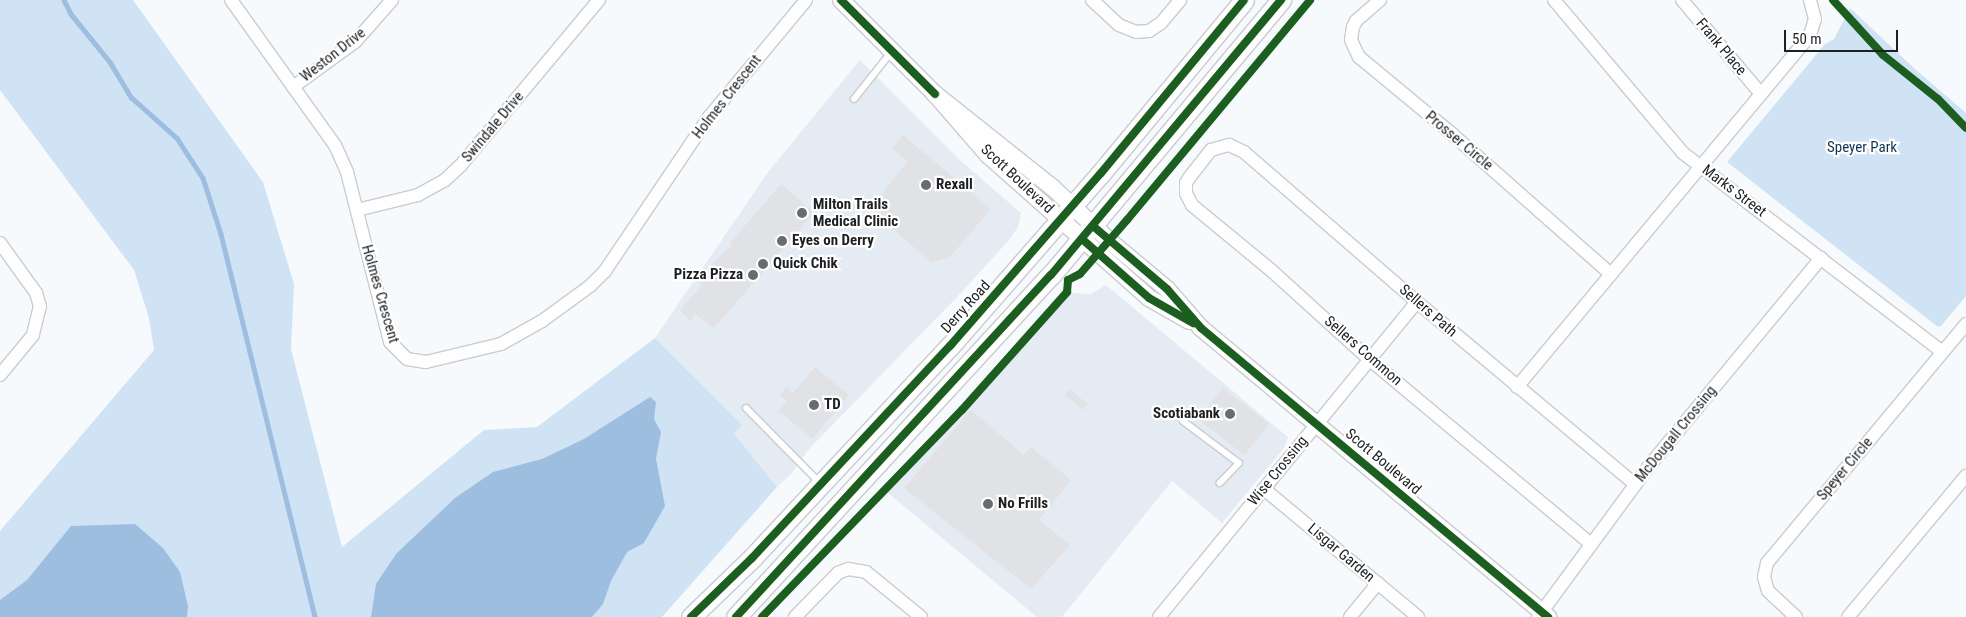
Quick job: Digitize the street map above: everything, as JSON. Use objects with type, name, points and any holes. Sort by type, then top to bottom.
[{"type":"main road","name":"Derry Road","points":[[691,617],[752,558],[950,346],[1073,206],[1244,0]]},
{"type":"main road","points":[[736,617],[960,376],[1087,232],[1281,0]]},
{"type":"street","name":"Holmes Crescent","points":[[231,0],[335,146],[347,172],[390,342],[400,354],[415,362],[426,362],[501,344],[521,334],[572,300],[604,271],[708,117],[806,0]]},
{"type":"street","name":"Weston Drive","points":[[293,87],[355,42],[392,0]]},
{"type":"street","name":"Swindale Drive","points":[[357,210],[418,195],[445,180],[461,165],[599,0]]},
{"type":"street","name":"Scott Boulevard","points":[[841,0],[935,94],[988,155],[1060,220],[1087,232]]},
{"type":"street","points":[[1092,0],[1119,25],[1136,32],[1155,28],[1169,15],[1180,0]]},
{"type":"street","name":"Prosser Circle","points":[[1380,0],[1356,21],[1353,27],[1351,40],[1359,57],[1452,134],[1611,274]]},
{"type":"street","name":"Marks Street","points":[[1554,0],[1683,152],[1942,352]]},
{"type":"street","name":"Frank Place","points":[[1682,0],[1761,94]]},
{"type":"street","points":[[1517,387],[1810,35],[1815,19],[1810,0]]},
{"type":"street","name":"Scott Boulevard","points":[[935,94],[991,136],[1073,206],[1087,232],[1149,298],[1201,328],[1543,615]]},
{"type":"street","name":"Sellers Path","points":[[1220,146],[1229,145],[1244,152],[1517,387],[1635,484]]},
{"type":"street","name":"Sellers Common","points":[[1220,146],[1211,150],[1186,183],[1186,193],[1192,205],[1272,271],[1369,359],[1592,544]]},
{"type":"street","points":[[0,243],[36,293],[40,306],[33,335],[0,375]]},
{"type":"street","name":"McDougall Crossing","points":[[1543,615],[1635,484],[1821,258]]},
{"type":"street","name":"Wise Crossing","points":[[1159,617],[1417,302]]},
{"type":"street","name":"Speyer Circle","points":[[1796,617],[1768,591],[1764,577],[1767,563],[1966,324]]},
{"type":"street","points":[[1848,617],[1966,476]]},
{"type":"street","name":"Lisgar Garden","points":[[1264,489],[1418,617]]},
{"type":"street","points":[[795,617],[838,573],[848,568],[866,572],[921,617]]},
{"type":"street","points":[[1350,617],[1378,583]]},
{"type":"lane","points":[[854,99],[892,51]]},
{"type":"lane","points":[[746,408],[821,483]]},
{"type":"lane","points":[[1183,421],[1239,463],[1220,483]]},
{"type":"shaded area","points":[[860,60],[961,161],[1021,213],[1018,227],[1008,241],[960,294],[809,449],[792,473],[777,487],[733,434],[741,425],[655,338],[768,172]]},
{"type":"shaded area","points":[[1106,285],[1288,437],[1284,448],[1222,523],[1172,481],[1062,617],[1037,617],[887,492],[1026,344],[1070,293],[1091,294]]},
{"type":"green space","points":[[0,0],[133,0],[263,182],[294,284],[291,349],[342,547],[484,430],[537,427],[655,338],[742,425],[734,434],[777,487],[662,617],[0,617],[0,531],[154,350],[149,318],[134,270],[0,90]]},
{"type":"green space","name":"Speyer Park","points":[[1850,8],[1915,69],[1966,113],[1966,296],[1941,326],[1938,327],[1727,162],[1825,44],[1834,39]]},
{"type":"water","points":[[650,397],[656,402],[654,419],[661,432],[656,459],[665,506],[644,543],[627,552],[611,581],[603,604],[592,617],[371,617],[376,584],[396,554],[455,498],[493,472],[542,459],[584,439]]},
{"type":"water","points":[[135,524],[163,548],[180,572],[188,606],[187,617],[0,617],[0,600],[27,580],[71,526]]},
{"type":"building","name":"Rexall","points":[[903,135],[991,209],[950,257],[931,262],[870,209],[908,161],[892,149]]},
{"type":"building","points":[[781,184],[814,213],[714,328],[695,314],[690,321],[680,310],[702,286],[699,283],[715,265],[713,263],[732,245],[730,243]]},
{"type":"building","points":[[815,367],[849,395],[812,439],[779,411],[787,401],[780,395],[786,387],[793,393]]},
{"type":"building","points":[[1223,388],[1269,424],[1244,455],[1198,419]]},
{"type":"building","points":[[1069,389],[1088,404],[1083,410],[1065,395]]},
{"type":"building","name":"No Frills","points":[[971,410],[1024,455],[1031,447],[1071,480],[1039,520],[1070,545],[1031,589],[904,488]]},
{"type":"waterway","points":[[64,0],[71,14],[110,62],[131,97],[177,138],[203,178],[221,234],[315,617]]},
{"type":"cycle path","points":[[841,0],[935,94]]},
{"type":"cycle path","points":[[691,617],[752,558],[950,346],[1101,173],[1244,0]]},
{"type":"cycle path","points":[[736,617],[1051,275],[1281,0]]},
{"type":"cycle path","points":[[762,617],[962,410],[1067,292],[1068,280],[1080,274],[1127,220],[1310,0]]},
{"type":"cycle path","points":[[1833,0],[1883,55],[1938,99],[1966,128]]},
{"type":"cycle path","points":[[1093,226],[1167,289],[1201,328],[1548,617]]},
{"type":"cycle path","points":[[1082,239],[1149,298],[1193,323]]},
{"type":"place","name":"Rexall","points":[[926,185]]},
{"type":"place","name":"Milton Trails Medical Clinic","points":[[802,213]]},
{"type":"place","name":"Eyes on Derry","points":[[782,241]]},
{"type":"place","name":"Quick Chik","points":[[763,264]]},
{"type":"place","name":"Pizza Pizza","points":[[753,275]]},
{"type":"place","name":"TD","points":[[814,405]]},
{"type":"place","name":"Scotiabank","points":[[1230,414]]},
{"type":"place","name":"No Frills","points":[[988,504]]}]
